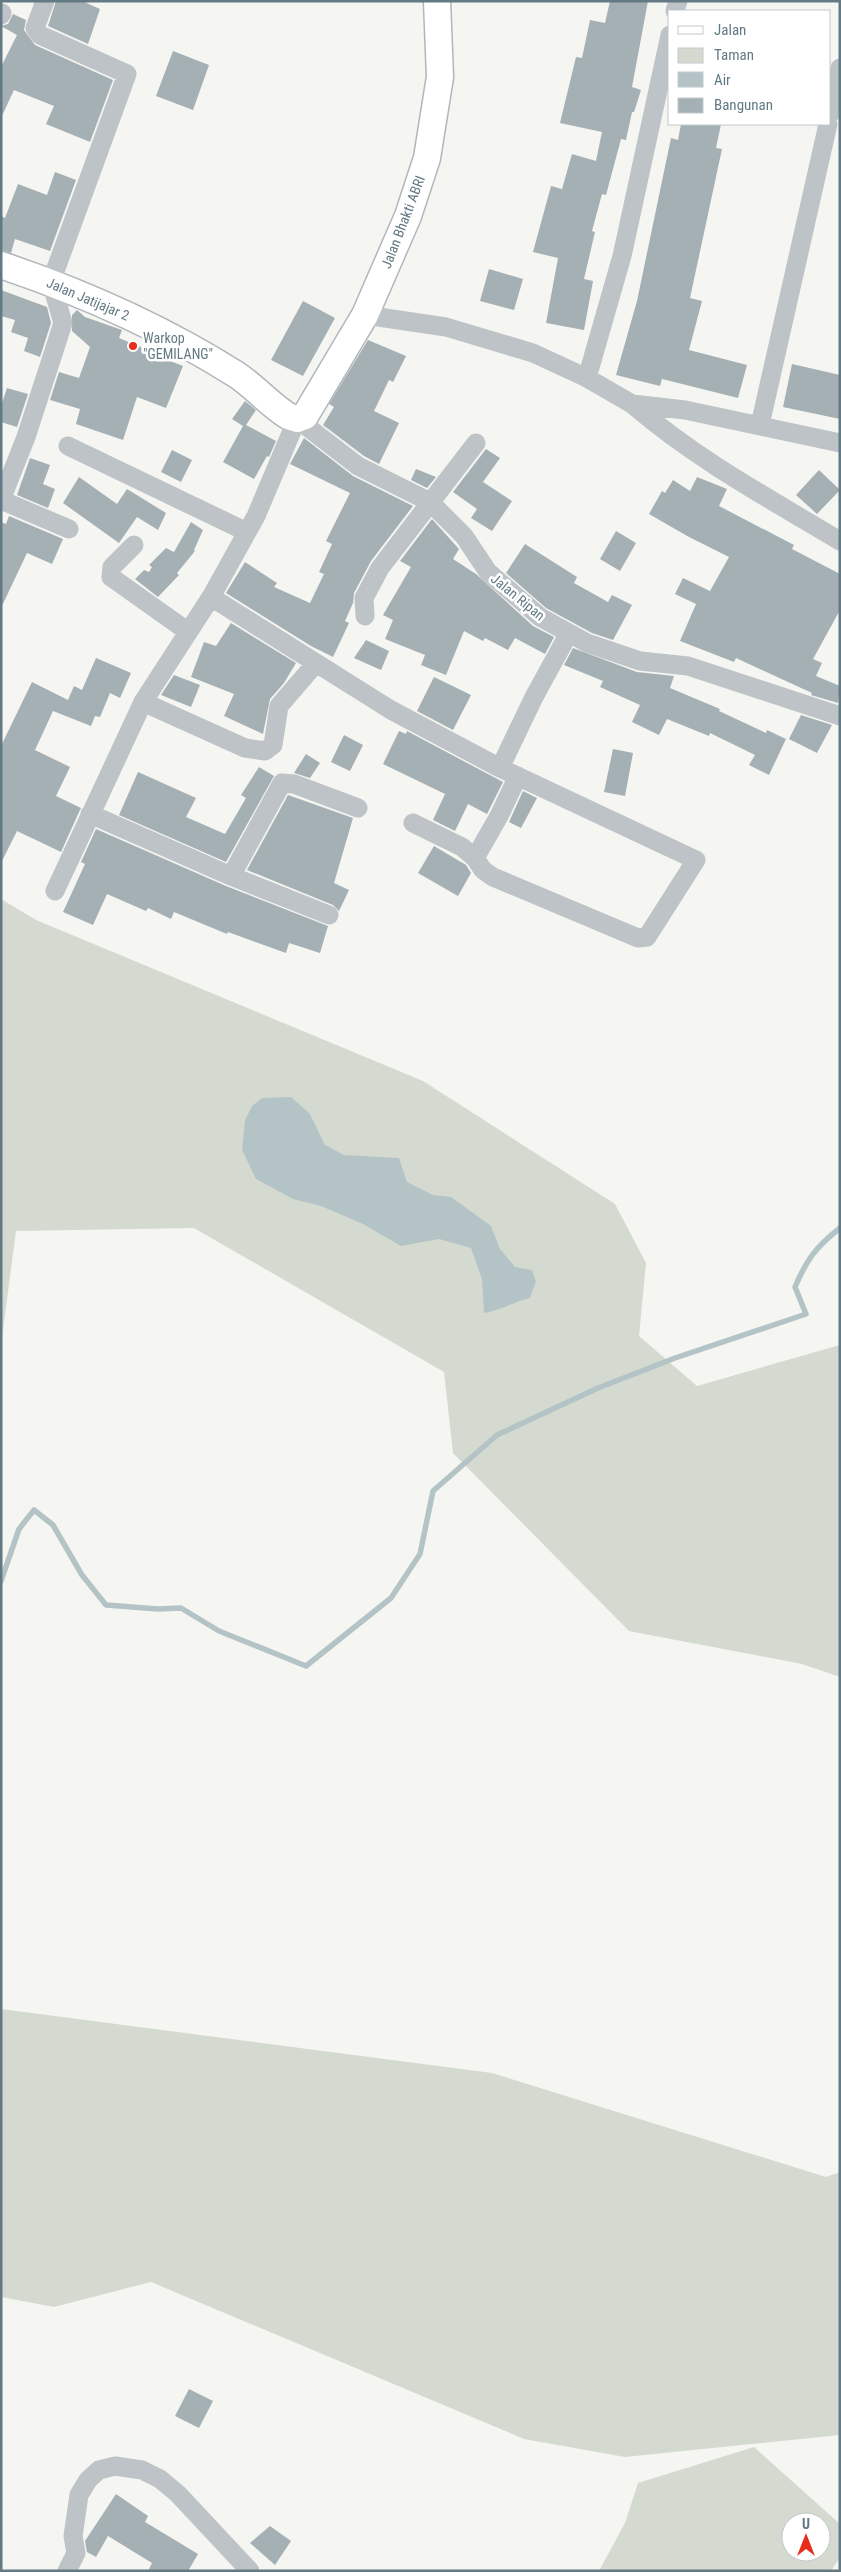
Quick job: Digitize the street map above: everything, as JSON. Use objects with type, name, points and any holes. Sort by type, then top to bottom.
[{"type":"street","points":[[45,1],[36,21],[36,31],[40,35],[127,74],[51,282],[63,323],[26,437],[1,500],[68,529]]},
{"type":"street","name":"Jalan Bhakti ABRI","points":[[298,419],[308,414],[365,315],[408,216],[427,158],[440,77],[437,1]]},
{"type":"street","points":[[587,378],[622,256],[668,44]]},
{"type":"street","points":[[831,109],[840,68]]},
{"type":"street","points":[[760,425],[828,125]]},
{"type":"street","name":"Jalan Jatijajar 2","points":[[1,265],[51,282],[168,334],[239,376],[282,412],[298,419]]},
{"type":"street","points":[[365,315],[421,322],[489,338],[533,353],[587,378],[632,404],[662,430],[706,462],[840,540]]},
{"type":"street","points":[[632,404],[685,410],[840,443]]},
{"type":"street","points":[[55,891],[143,702],[211,597],[247,532],[287,448],[298,419]]},
{"type":"street","name":"Jalan Ripan","points":[[298,419],[358,466],[430,502],[464,536],[488,572],[540,617],[587,643],[640,661],[688,666],[840,716]]},
{"type":"street","points":[[365,616],[364,598],[380,568],[476,443]]},
{"type":"street","points":[[68,446],[247,532]]},
{"type":"street","points":[[134,545],[112,567],[111,577],[188,632]]},
{"type":"street","points":[[211,597],[391,710],[500,768],[696,860],[647,937],[638,938],[493,877],[483,870],[475,858],[462,847],[413,823]]},
{"type":"street","points":[[500,768],[534,697],[569,633]]},
{"type":"street","points":[[143,702],[244,748],[265,751],[273,745],[279,706],[316,663]]},
{"type":"street","points":[[475,858],[499,816],[518,776]]},
{"type":"street","points":[[231,876],[282,783],[294,784],[358,808]]},
{"type":"street","points":[[90,814],[231,876],[329,915]]},
{"type":"street","points":[[67,2571],[76,2553],[73,2536],[79,2495],[88,2480],[100,2470],[115,2466],[142,2470],[160,2479],[178,2494],[250,2571]]},
{"type":"green space","points":[[1,899],[36,920],[423,1081],[615,1204],[646,1263],[639,1336],[697,1386],[840,1345],[840,1677],[802,1664],[629,1631],[453,1453],[444,1372],[194,1228],[16,1231],[1,1345]]},
{"type":"green space","points":[[1,2009],[492,2073],[826,2177],[840,2172],[840,2435],[625,2457],[524,2439],[151,2282],[54,2307],[1,2297]]},
{"type":"green space","points":[[754,2447],[827,2512],[781,2512],[781,2562],[831,2562],[831,2516],[840,2524],[840,2557],[831,2571],[599,2571],[625,2523],[638,2483]]},
{"type":"water","points":[[291,1097],[310,1114],[325,1145],[344,1155],[399,1158],[407,1182],[433,1195],[451,1197],[491,1226],[500,1249],[515,1267],[532,1270],[536,1281],[530,1298],[484,1313],[482,1279],[471,1248],[439,1239],[401,1246],[363,1224],[321,1206],[293,1199],[256,1179],[242,1150],[245,1120],[252,1106],[262,1098]]},
{"type":"building","points":[[56,1],[82,1],[100,9],[88,44],[48,26]]},
{"type":"building","points":[[610,1],[648,1],[632,87],[641,90],[634,112],[632,112],[626,140],[621,139],[606,195],[602,194],[592,231],[595,232],[584,279],[593,281],[584,330],[546,323],[558,258],[533,252],[551,186],[562,189],[572,154],[596,161],[602,132],[560,123],[576,57],[582,58],[590,20],[605,23]]},
{"type":"building","points":[[13,14],[26,20],[24,30],[35,45],[113,80],[90,142],[46,124],[54,106],[14,90],[1,118],[1,67],[17,35],[1,26],[8,24]]},
{"type":"building","points":[[173,51],[209,65],[193,110],[156,96]]},
{"type":"building","points":[[681,125],[721,125],[716,148],[722,149],[690,298],[702,301],[689,350],[747,365],[738,398],[662,379],[660,386],[616,375],[637,301],[671,138],[678,140]]},
{"type":"building","points":[[55,172],[76,180],[50,251],[15,239],[11,253],[1,250],[1,216],[5,218],[18,184],[47,195]]},
{"type":"building","points":[[489,269],[523,279],[514,310],[480,301]]},
{"type":"building","points":[[1,290],[47,307],[51,323],[40,357],[24,351],[28,338],[11,332],[15,320],[1,316]]},
{"type":"building","points":[[303,301],[335,318],[303,376],[271,360]]},
{"type":"building","points":[[77,310],[85,317],[122,330],[119,338],[143,348],[142,350],[183,366],[166,408],[137,397],[123,440],[76,424],[80,409],[50,400],[59,372],[79,378],[90,347],[72,331],[72,315]]},
{"type":"building","points":[[368,340],[406,356],[393,382],[389,380],[374,411],[399,423],[379,464],[364,456],[323,425],[334,407],[329,404]]},
{"type":"building","points":[[792,364],[840,375],[840,419],[783,407]]},
{"type":"building","points":[[7,388],[28,394],[17,427],[1,422],[1,406]]},
{"type":"building","points":[[245,401],[256,410],[246,425],[276,441],[269,457],[267,456],[254,479],[223,462],[243,426],[232,419]]},
{"type":"building","points":[[304,438],[353,476],[413,506],[371,561],[354,593],[353,603],[345,621],[349,623],[333,657],[311,646],[226,593],[245,562],[277,583],[274,587],[310,603],[324,574],[319,572],[332,544],[326,541],[350,493],[290,464]]},
{"type":"building","points":[[486,449],[500,458],[483,482],[512,501],[492,531],[471,518],[477,509],[453,492]]},
{"type":"building","points":[[172,450],[192,460],[181,482],[161,472]]},
{"type":"building","points":[[30,458],[50,465],[43,484],[55,489],[48,508],[17,495]]},
{"type":"building","points":[[416,469],[436,477],[427,488],[411,480]]},
{"type":"building","points":[[819,470],[840,490],[817,514],[796,495]]},
{"type":"building","points":[[79,477],[117,504],[127,489],[166,513],[158,530],[137,517],[119,543],[63,503]]},
{"type":"building","points":[[697,477],[727,489],[719,506],[794,545],[792,549],[840,574],[840,610],[813,659],[822,663],[816,676],[840,686],[838,703],[811,695],[812,693],[736,658],[734,662],[680,641],[696,604],[675,594],[683,578],[710,591],[729,557],[649,514],[662,491],[665,493],[673,480],[690,491]]},
{"type":"building","points":[[9,516],[63,539],[52,564],[27,553],[1,608],[1,522],[6,524]]},
{"type":"building","points":[[432,519],[459,549],[453,559],[476,574],[533,626],[554,637],[545,654],[515,638],[508,650],[485,638],[483,641],[464,631],[446,675],[421,665],[425,655],[385,639],[393,620],[383,615],[411,567],[400,561]]},
{"type":"building","points":[[191,522],[203,530],[195,551],[177,573],[179,575],[158,597],[135,579],[144,570],[149,572],[152,567],[149,565],[166,548],[174,552]]},
{"type":"building","points":[[616,531],[636,543],[620,571],[600,559]]},
{"type":"building","points":[[525,544],[577,577],[574,583],[608,602],[612,595],[632,605],[613,640],[592,633],[546,608],[506,573]]},
{"type":"building","points":[[231,623],[296,663],[284,683],[270,699],[263,734],[224,716],[234,694],[191,677],[204,642],[216,646]]},
{"type":"building","points":[[366,640],[389,651],[381,670],[354,658]]},
{"type":"building","points":[[573,648],[637,672],[674,676],[670,688],[720,709],[719,711],[766,733],[767,730],[786,739],[769,775],[749,765],[755,755],[710,733],[709,736],[667,719],[659,735],[632,722],[640,705],[600,687],[603,681],[564,665]]},
{"type":"building","points":[[96,658],[131,673],[120,698],[110,693],[100,717],[95,716],[91,726],[53,711],[35,750],[70,767],[56,796],[81,808],[61,852],[17,831],[1,863],[1,746],[32,682],[68,700],[74,686],[82,690]]},
{"type":"building","points":[[174,675],[200,685],[191,707],[161,695]]},
{"type":"building","points":[[434,677],[471,695],[453,730],[417,711]]},
{"type":"building","points":[[801,715],[832,725],[817,753],[789,739]]},
{"type":"building","points":[[399,731],[406,734],[407,731],[503,782],[487,814],[468,804],[455,831],[433,820],[445,794],[383,764]]},
{"type":"building","points":[[344,735],[363,745],[350,771],[331,762]]},
{"type":"building","points":[[613,749],[633,753],[625,796],[604,792]]},
{"type":"building","points":[[306,754],[320,763],[310,778],[294,773]]},
{"type":"building","points":[[259,767],[274,776],[226,862],[119,815],[138,772],[196,798],[186,817],[225,834],[246,798],[241,795]]},
{"type":"building","points":[[523,791],[537,798],[521,828],[509,822]]},
{"type":"building","points":[[288,795],[353,818],[334,883],[349,890],[339,911],[333,905],[247,870]]},
{"type":"building","points":[[96,829],[226,886],[328,926],[320,953],[289,943],[286,953],[228,932],[227,934],[174,912],[171,919],[148,908],[146,911],[107,894],[93,925],[63,912],[85,864],[81,862]]},
{"type":"building","points":[[434,846],[466,865],[471,873],[458,896],[418,873]]},
{"type":"building","points":[[189,2389],[213,2401],[199,2428],[175,2416]]},
{"type":"building","points":[[116,2494],[148,2516],[145,2522],[198,2554],[188,2571],[148,2571],[152,2563],[108,2536],[96,2557],[87,2552],[85,2541]]},
{"type":"building","points":[[270,2526],[291,2541],[275,2565],[250,2543]]},
{"type":"waterway","points":[[1,1581],[19,1529],[34,1510],[53,1525],[82,1575],[106,1605],[158,1609],[181,1608],[219,1631],[306,1666],[391,1598],[420,1554],[433,1491],[497,1435],[598,1388],[675,1358],[806,1314],[795,1287],[813,1254],[840,1228]]},
{"type":"place","name":"Warkop \"GEMILANG\"","points":[[133,346]]}]
